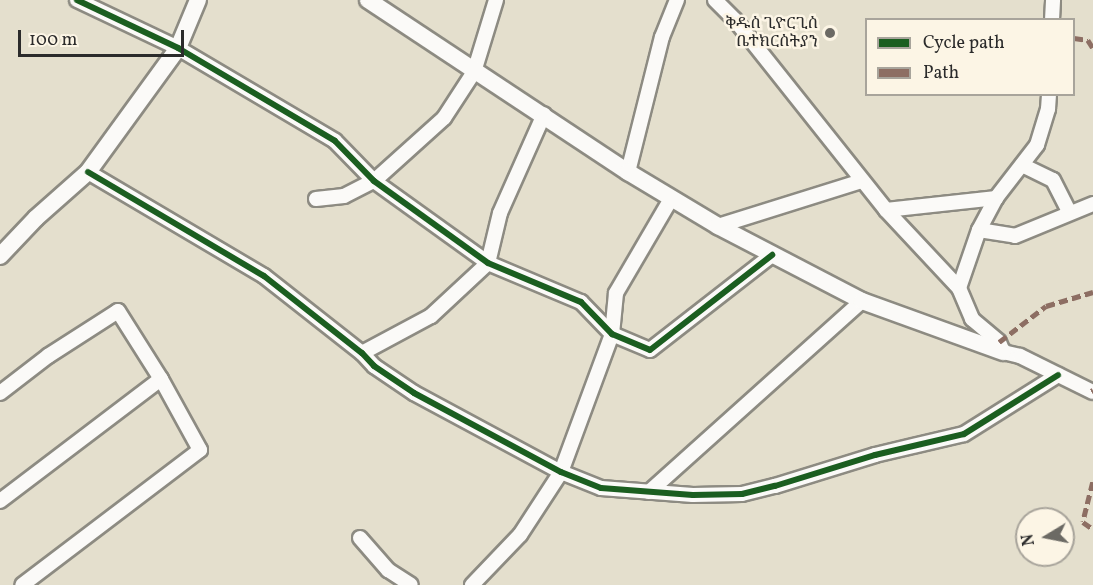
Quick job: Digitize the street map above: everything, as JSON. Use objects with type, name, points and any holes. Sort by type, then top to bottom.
[{"type":"street","points":[[77,0],[178,48],[335,141],[374,181],[488,263],[581,302],[612,334],[650,351],[772,255]]},
{"type":"street","points":[[0,256],[36,218],[88,172],[178,48],[198,0]]},
{"type":"street","points":[[368,0],[474,72],[544,114],[628,172],[718,226],[862,302],[1020,356],[1093,392]]},
{"type":"street","points":[[316,199],[344,196],[374,181],[444,118],[474,72],[496,0]]},
{"type":"street","points":[[628,172],[662,37],[677,0]]},
{"type":"street","points":[[715,0],[735,20],[886,210],[959,288],[972,319],[999,342],[1003,352]]},
{"type":"street","points":[[1052,18],[1053,0]]},
{"type":"street","points":[[959,288],[980,230],[996,198],[1037,145],[1048,109],[1049,96]]},
{"type":"street","points":[[362,353],[430,316],[488,263],[500,213],[544,114]]},
{"type":"street","points":[[1022,165],[1053,180],[1069,212]]},
{"type":"street","points":[[88,172],[264,276],[362,353],[374,366],[414,393],[561,472],[601,488],[693,495],[742,494],[875,455],[964,434],[1058,375]]},
{"type":"street","points":[[718,226],[862,181]]},
{"type":"street","points":[[886,210],[996,198]]},
{"type":"street","points":[[472,585],[520,535],[561,472],[612,334],[616,293],[671,199]]},
{"type":"street","points":[[980,230],[1015,236],[1093,204]]},
{"type":"street","points":[[649,492],[862,302]]},
{"type":"street","points":[[0,393],[48,356],[118,311],[161,380],[200,450],[21,585]]},
{"type":"street","points":[[0,501],[161,380]]},
{"type":"street","points":[[360,538],[388,570],[411,585]]},
{"type":"marked path","points":[[1075,38],[1088,40],[1093,48]]},
{"type":"marked path","points":[[999,342],[1046,306],[1093,292]]},
{"type":"marked path","points":[[1093,482],[1083,522],[1093,529]]},
{"type":"cycle path","points":[[77,0],[178,48],[335,141],[374,181],[488,263],[581,302],[612,334],[650,350],[772,255]]},
{"type":"cycle path","points":[[88,172],[264,276],[362,353],[374,366],[414,393],[561,472],[601,488],[693,495],[742,494],[775,486],[875,455],[964,434],[1058,375]]},
{"type":"place","name":"ቅዱስ ጊዮርጊስ ቤተክርስትያን","points":[[830,33]]}]
